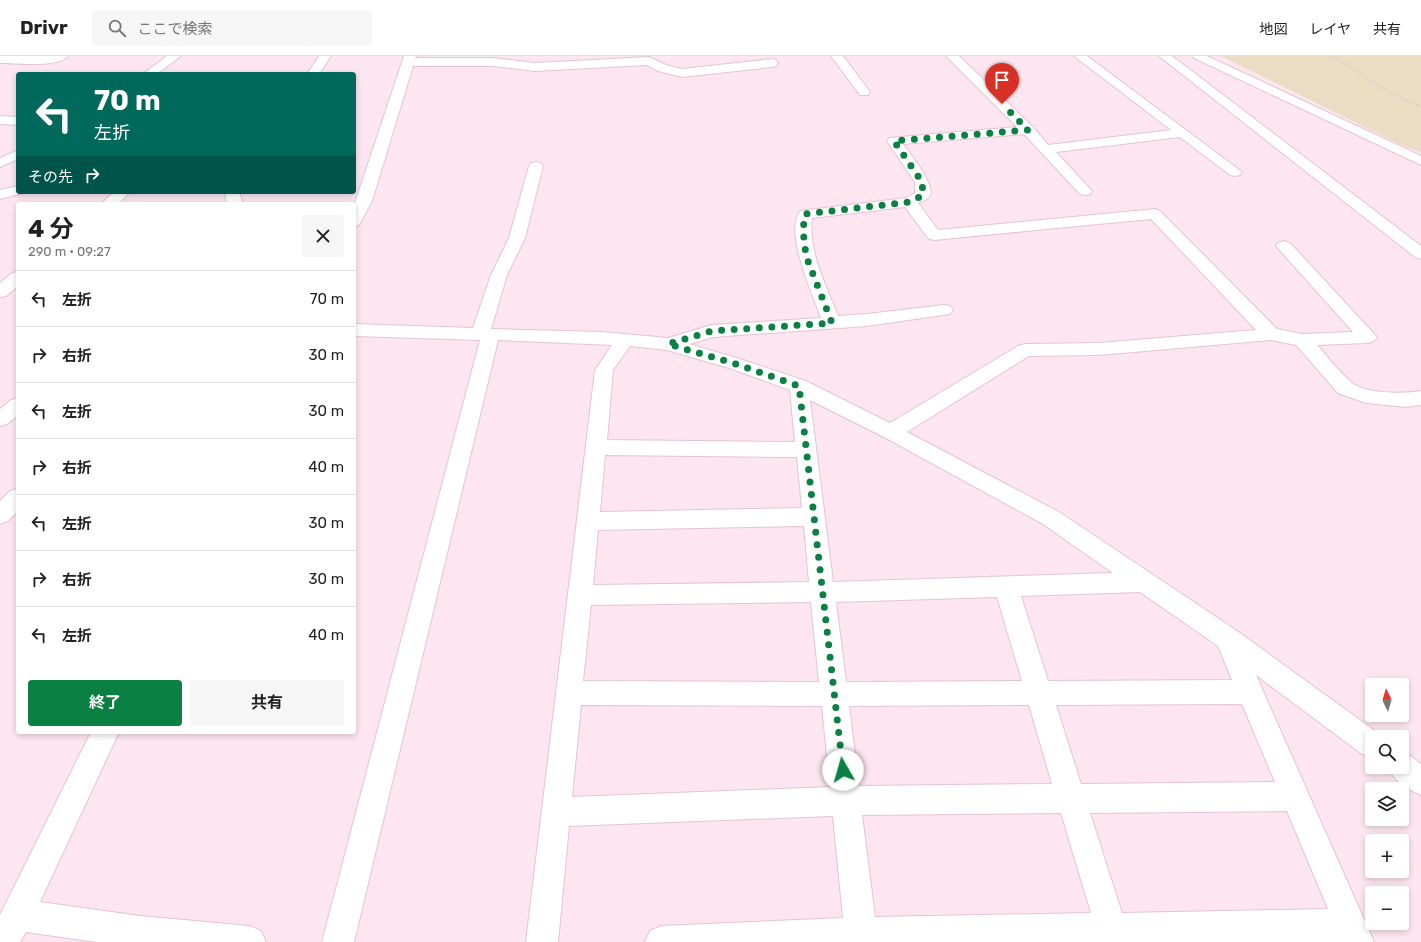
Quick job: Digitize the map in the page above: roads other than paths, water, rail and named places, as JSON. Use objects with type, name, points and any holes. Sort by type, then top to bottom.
[{"type":"street","points":[[0,59],[51,60],[62,56]]},
{"type":"street","points":[[152,72],[175,56]]},
{"type":"street","points":[[314,72],[325,56]]},
{"type":"street","points":[[838,56],[864,92]]},
{"type":"street","points":[[952,56],[1028,130],[1085,191]]},
{"type":"street","points":[[1080,56],[1235,172]]},
{"type":"street","points":[[1165,56],[1421,254]]},
{"type":"street","points":[[1198,56],[1421,161]]},
{"type":"street","points":[[356,218],[364,201],[409,59],[493,62],[535,67],[649,61],[662,68],[682,73],[772,62]]},
{"type":"street","points":[[0,120],[16,121]]},
{"type":"street","points":[[832,323],[806,256],[803,230],[805,214],[910,202],[923,195],[922,182],[894,141],[1028,130]]},
{"type":"street","points":[[1046,149],[1183,133]]},
{"type":"street","points":[[0,163],[16,155]]},
{"type":"street","points":[[338,942],[499,275],[518,238],[536,166]]},
{"type":"street","points":[[0,195],[16,191]]},
{"type":"street","points":[[111,202],[121,194]]},
{"type":"street","points":[[910,202],[934,235],[1155,214],[1270,334]]},
{"type":"street","points":[[891,432],[1025,350],[1099,349],[1270,334],[1302,340],[1368,337],[1284,246]]},
{"type":"street","points":[[0,292],[16,279]]},
{"type":"street","points":[[668,344],[712,331],[866,320],[944,310]]},
{"type":"street","points":[[356,330],[602,338],[668,344],[736,364],[799,386],[891,432],[1051,518],[1228,639],[1365,740]]},
{"type":"street","points":[[542,942],[604,370],[625,340]]},
{"type":"street","points":[[1302,340],[1345,388],[1366,396],[1406,400],[1421,398]]},
{"type":"street","points":[[799,386],[862,937]]},
{"type":"street","points":[[0,419],[16,407]]},
{"type":"street","points":[[596,447],[806,450]]},
{"type":"street","points":[[0,516],[16,499]]},
{"type":"street","points":[[588,521],[814,517]]},
{"type":"street","points":[[579,595],[823,592],[1144,582]]},
{"type":"street","points":[[1006,587],[1112,935]]},
{"type":"street","points":[[661,942],[862,937],[1354,933],[1228,639]]},
{"type":"street","points":[[568,693],[834,694],[1250,692]]},
{"type":"street","points":[[2,942],[18,915],[104,734]]},
{"type":"street","points":[[1409,772],[1421,781]]},
{"type":"street","points":[[556,812],[847,801],[1295,796]]},
{"type":"street","points":[[18,915],[138,937],[250,942]]}]
